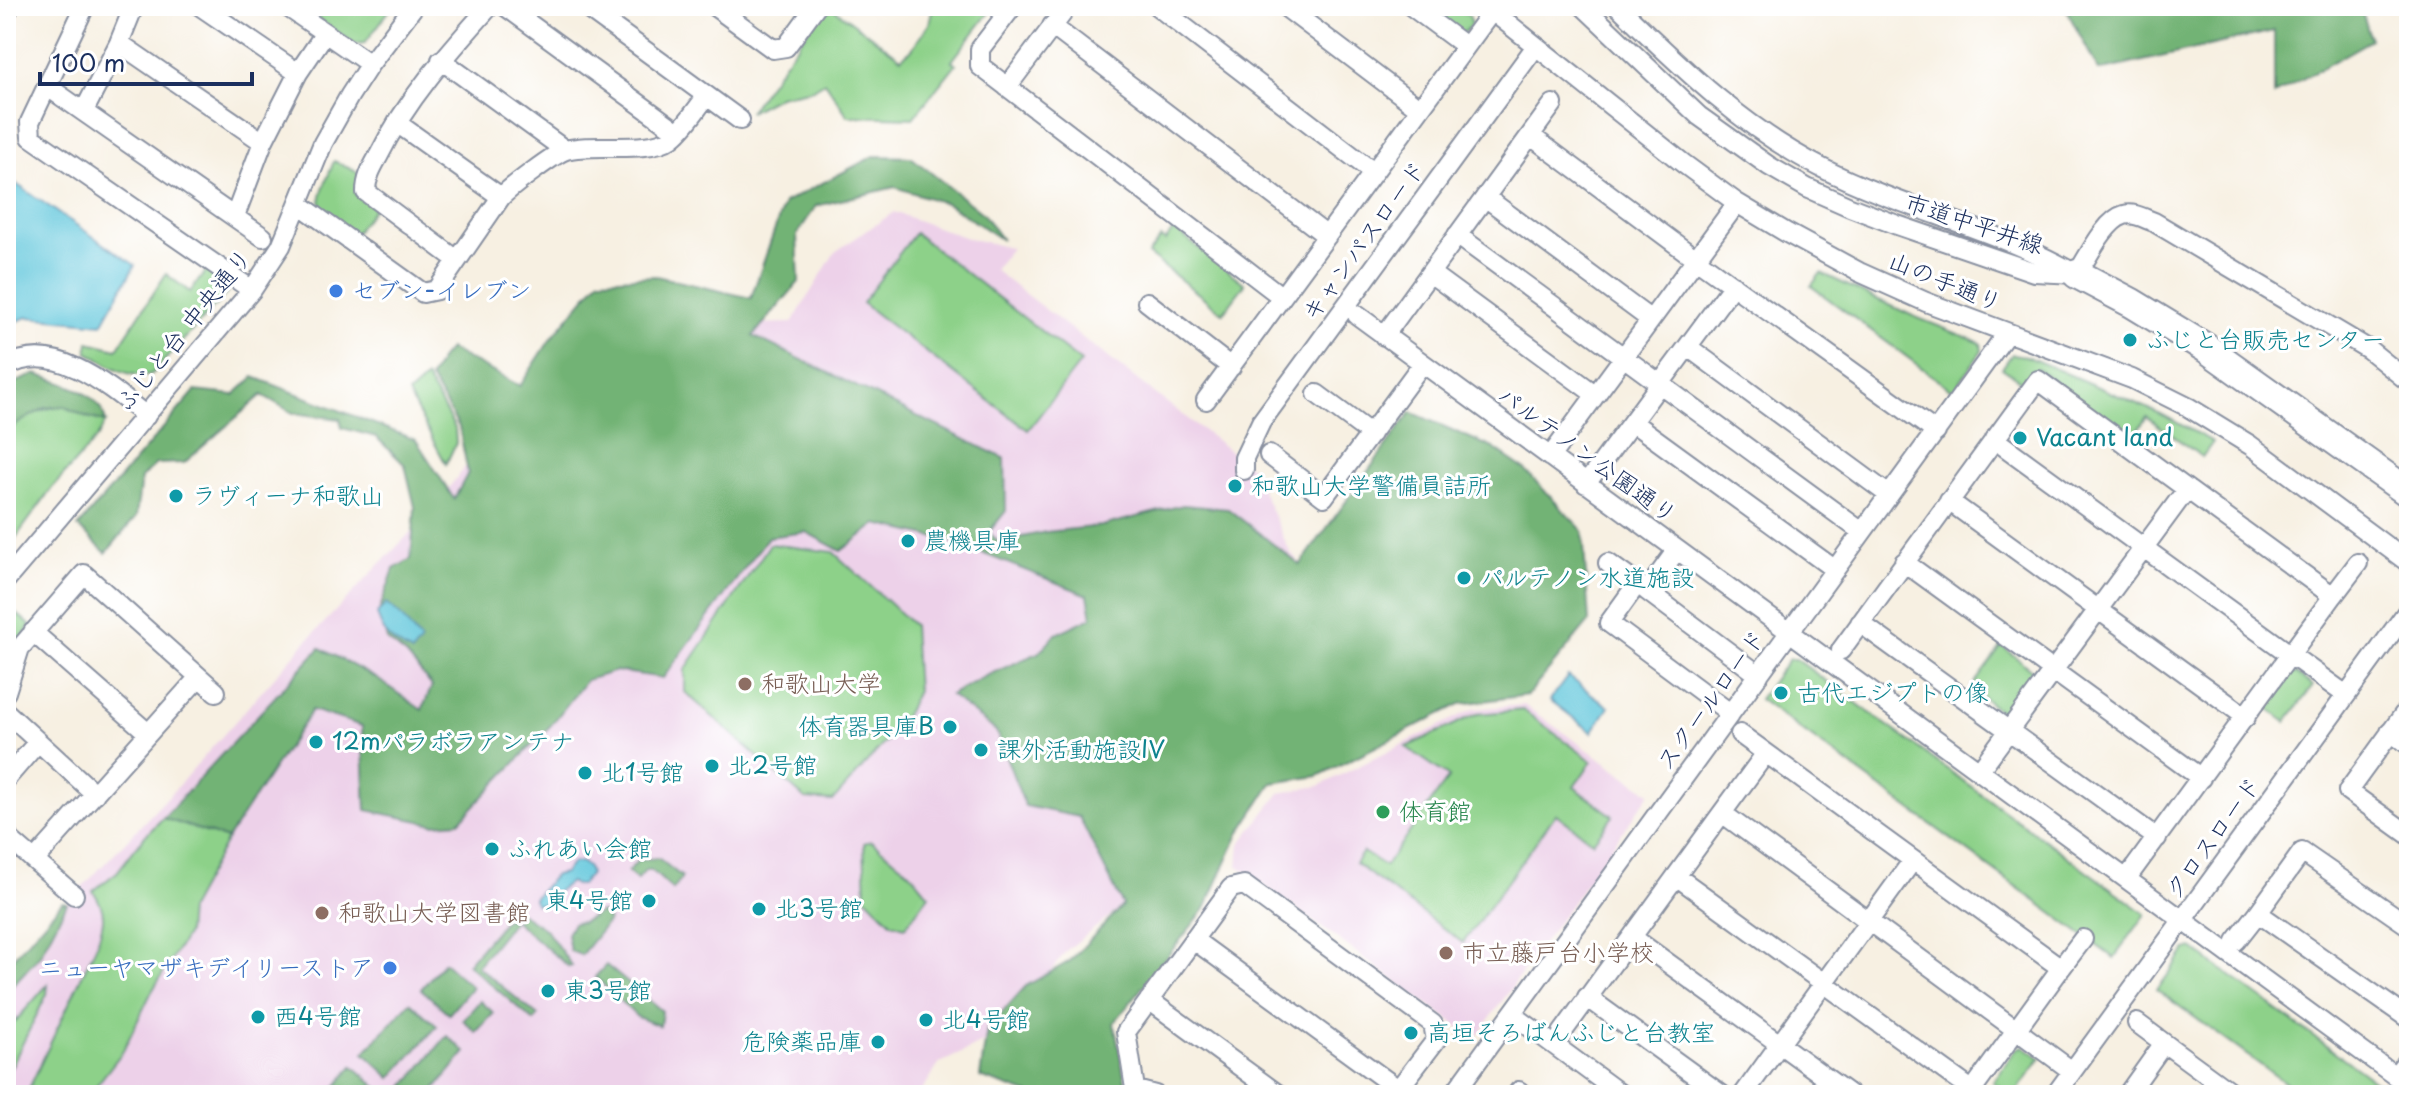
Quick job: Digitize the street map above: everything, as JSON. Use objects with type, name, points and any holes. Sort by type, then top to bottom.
[{"type":"highway","points":[[2077,274],[2206,348],[2409,493]]},
{"type":"street","points":[[85,6],[30,122],[31,137],[252,290]]},
{"type":"street","points":[[84,111],[134,6]]},
{"type":"street","points":[[200,6],[298,73]]},
{"type":"street","points":[[286,6],[370,64]]},
{"type":"street","name":"ふじと台 中央通り","points":[[6,580],[252,290],[281,246],[323,143],[370,64],[414,6]]},
{"type":"street","points":[[457,260],[366,192],[366,181],[397,123],[441,60],[490,6]]},
{"type":"street","points":[[505,6],[678,132]]},
{"type":"street","points":[[584,6],[740,120]]},
{"type":"street","points":[[714,6],[773,49],[786,47],[816,6]]},
{"type":"street","points":[[1013,6],[980,49],[980,66],[1282,297]]},
{"type":"street","points":[[1007,87],[1068,6]]},
{"type":"street","points":[[1157,6],[1373,172]]},
{"type":"street","points":[[1284,6],[1420,109]]},
{"type":"street","points":[[1411,6],[1465,46]]},
{"type":"street","name":"市道中平井線","points":[[1583,6],[1699,116],[1745,150],[1807,188],[1897,225],[2034,272],[2077,274]]},
{"type":"street","name":"市道中平井線","points":[[1618,6],[1718,99],[1762,132],[1822,168],[1865,188],[2044,255],[2077,274]]},
{"type":"street","points":[[1206,400],[1420,109],[1489,8]]},
{"type":"street","name":"山の手通り","points":[[1489,8],[1737,203],[1859,272],[1926,302],[2132,379],[2188,407],[2250,445],[2409,563]]},
{"type":"street","points":[[1052,26],[1327,236]]},
{"type":"street","points":[[235,216],[263,142],[298,73],[325,33]]},
{"type":"street","points":[[119,43],[263,142]]},
{"type":"street","name":"キャンパスロード","points":[[1244,470],[1244,458],[1261,422],[1536,46]]},
{"type":"street","points":[[441,60],[565,150]]},
{"type":"street","points":[[48,87],[263,237]]},
{"type":"street","points":[[299,204],[423,293],[437,290],[501,197],[512,187],[565,150],[650,145],[668,141],[707,96]]},
{"type":"street","points":[[1384,336],[1553,104]]},
{"type":"street","points":[[397,123],[501,197]]},
{"type":"street","points":[[1531,136],[1936,432]]},
{"type":"street","points":[[1485,197],[1651,320]]},
{"type":"street","points":[[1550,457],[1737,203]]},
{"type":"street","points":[[2077,274],[2112,222],[2124,215],[2137,215],[2154,222],[2368,349],[2409,382]]},
{"type":"street","points":[[1457,235],[1862,532]]},
{"type":"street","points":[[1430,273],[1596,395]]},
{"type":"street","points":[[1586,484],[1733,285]]},
{"type":"street","points":[[1147,302],[1231,367]]},
{"type":"street","name":"パルテノン公園通り","points":[[1357,315],[1979,771]]},
{"type":"street","name":"スクールロード","points":[[1453,1095],[2007,333]]},
{"type":"street","points":[[1688,347],[1889,495]]},
{"type":"street","points":[[6,367],[28,357],[48,357],[104,385],[146,416]]},
{"type":"street","points":[[1269,455],[1324,497],[1422,364]]},
{"type":"street","points":[[1841,650],[2038,380],[2333,596]]},
{"type":"street","points":[[1317,394],[1371,434]]},
{"type":"street","points":[[1632,422],[1834,569]]},
{"type":"street","points":[[1994,439],[2346,695]]},
{"type":"street","points":[[2187,489],[1979,771],[2402,1081],[2409,1058]]},
{"type":"street","points":[[1949,501],[2246,717]]},
{"type":"street","points":[[1676,551],[1642,588],[1604,620],[1730,713]]},
{"type":"street","points":[[1904,562],[2201,778]]},
{"type":"street","points":[[1608,563],[1759,675]]},
{"type":"street","points":[[2127,878],[2358,563]]},
{"type":"street","points":[[6,692],[20,648],[84,574],[216,692]]},
{"type":"street","name":"クロスロード","points":[[2055,1095],[2409,609]]},
{"type":"street","points":[[1860,623],[2157,838]]},
{"type":"street","points":[[33,632],[148,733]]},
{"type":"street","points":[[35,860],[199,677]]},
{"type":"street","points":[[2409,707],[2348,791],[2409,835]]},
{"type":"street","points":[[6,712],[95,794]]},
{"type":"street","points":[[2390,732],[2409,745]]},
{"type":"street","points":[[1740,734],[2061,968]]},
{"type":"street","points":[[6,779],[38,742]]},
{"type":"street","points":[[1562,1033],[1766,753]]},
{"type":"street","points":[[1722,813],[2072,1071]]},
{"type":"street","points":[[6,836],[74,895]]},
{"type":"street","points":[[2236,941],[2302,852],[2409,926]]},
{"type":"street","points":[[1743,1095],[1913,860]]},
{"type":"street","points":[[1676,876],[1971,1093],[2083,939]]},
{"type":"street","points":[[1155,1095],[1136,1092],[1126,1032],[1231,888],[1244,885],[1433,1024],[1436,1040],[1396,1092],[1194,940]]},
{"type":"street","points":[[2258,913],[2409,1019]]},
{"type":"street","points":[[1632,937],[1850,1095]]},
{"type":"street","points":[[1587,997],[1722,1095]]},
{"type":"street","points":[[1149,1000],[1279,1095]]},
{"type":"street","points":[[1512,1014],[1622,1095]]},
{"type":"street","points":[[2137,1023],[2235,1095]]},
{"type":"street","points":[[2127,1095],[2164,1043]]},
{"type":"street","points":[[1516,1095],[1519,1091],[1523,1095]]},
{"type":"shaded area","name":"和歌山大学","points":[[894,212],[967,238],[1011,248],[994,270],[1252,468],[1290,552],[1310,574],[1124,905],[1067,950],[1002,1034],[940,1063],[919,1095],[6,1095],[6,968],[178,786],[302,646],[429,513],[566,338],[709,325],[792,323],[835,252]]},
{"type":"shaded area","name":"市立藤戸台小学校","points":[[1524,705],[1650,793],[1475,1039],[1238,866],[1240,844],[1280,793],[1319,786],[1473,709]]},
{"type":"green space","points":[[319,6],[392,7],[365,43],[355,44],[313,15]]},
{"type":"green space","points":[[825,6],[830,6],[901,58],[911,50],[929,24],[933,6],[994,6],[952,61],[956,64],[913,118],[848,116],[825,82],[813,89],[779,96],[749,112]]},
{"type":"green space","points":[[1420,6],[1457,6],[1470,17],[1471,25],[1465,32],[1456,33]]},
{"type":"green space","points":[[2036,6],[2360,6],[2371,40],[2274,95],[2274,31],[2099,71],[2066,9]]},
{"type":"green space","points":[[874,156],[911,157],[983,214],[1002,240],[948,204],[895,187],[816,206],[797,235],[799,282],[753,336],[1005,459],[1006,511],[989,532],[998,542],[1046,532],[1102,526],[1183,505],[1228,509],[1300,565],[1411,412],[1493,448],[1524,469],[1583,531],[1589,622],[1528,695],[1460,704],[1318,776],[1272,783],[1239,834],[1205,909],[1114,1023],[1128,1095],[1032,1095],[980,1077],[987,1029],[1026,986],[1070,961],[1123,905],[1079,817],[1025,806],[996,731],[950,695],[1038,653],[1056,634],[1092,617],[1088,595],[954,542],[877,524],[841,551],[806,532],[768,537],[663,678],[616,671],[586,680],[551,725],[459,822],[434,824],[366,810],[362,726],[312,710],[227,839],[163,818],[320,648],[376,678],[422,710],[432,686],[407,656],[387,640],[379,611],[394,569],[411,559],[415,507],[405,465],[376,437],[342,428],[340,419],[293,413],[262,395],[184,463],[156,464],[141,478],[136,517],[106,553],[78,527],[195,391],[234,395],[254,377],[416,440],[454,499],[468,473],[459,427],[430,378],[449,349],[520,386],[550,340],[600,279],[656,276],[751,298],[784,203]]},
{"type":"green space","points":[[334,161],[363,175],[355,194],[374,208],[354,234],[330,216],[321,204],[323,189]]},
{"type":"green space","points":[[1174,229],[1245,284],[1223,313],[1148,254],[1161,238],[1165,241]]},
{"type":"green space","points":[[915,233],[1081,362],[1028,430],[862,303]]},
{"type":"green space","points":[[208,268],[227,281],[228,292],[152,374],[126,373],[87,352],[89,342],[117,349],[166,274],[190,292]]},
{"type":"green space","points":[[1821,273],[1913,316],[1981,343],[1982,351],[1953,391],[1811,286]]},
{"type":"green space","points":[[2012,354],[2026,356],[2161,414],[2213,442],[2202,457],[2147,417],[2131,439],[2037,369],[2025,384],[2002,368]]},
{"type":"green space","points":[[36,374],[88,395],[102,411],[106,422],[63,406],[45,408],[6,433],[6,386]]},
{"type":"green space","points":[[426,378],[455,428],[456,443],[446,464],[408,394]]},
{"type":"green space","points":[[63,406],[106,422],[97,438],[53,487],[6,551],[6,433],[33,415]]},
{"type":"green space","points":[[770,544],[833,552],[913,625],[917,691],[901,724],[833,801],[805,799],[685,692],[685,670]]},
{"type":"green space","points":[[6,604],[30,625],[6,671]]},
{"type":"green space","points":[[2002,646],[2034,672],[2003,714],[1971,688]]},
{"type":"green space","points":[[1789,659],[1796,659],[2146,914],[2114,958],[1759,699]]},
{"type":"green space","points":[[2296,673],[2313,686],[2286,722],[2263,705],[2285,675]]},
{"type":"green space","points":[[1523,710],[1592,761],[1574,787],[1613,816],[1593,842],[1556,814],[1463,943],[1355,863],[1363,852],[1385,866],[1449,777],[1406,747],[1477,714]]},
{"type":"green space","points":[[163,818],[227,839],[189,909],[187,934],[151,993],[123,1051],[89,1095],[26,1095],[99,938],[103,912],[93,891],[117,872]]},
{"type":"green space","points":[[871,841],[909,871],[929,895],[905,927],[892,923],[866,897],[864,843]]},
{"type":"green space","points":[[658,858],[682,877],[673,890],[651,870],[646,870],[637,880],[628,872],[638,860]]},
{"type":"green space","points":[[62,902],[67,903],[40,955],[6,993],[6,966]]},
{"type":"green space","points":[[519,912],[546,930],[572,966],[569,967],[515,921]]},
{"type":"green space","points":[[601,912],[609,920],[581,955],[570,951],[567,934],[573,923]]},
{"type":"green space","points":[[507,917],[513,921],[477,966],[538,1016],[534,1021],[467,964]]},
{"type":"green space","points":[[2192,948],[2394,1095],[2302,1095],[2157,990],[2186,950]]},
{"type":"green space","points":[[444,962],[472,987],[449,1014],[421,989]]},
{"type":"green space","points":[[606,965],[662,1011],[660,1026],[637,1017],[595,977]]},
{"type":"green space","points":[[48,984],[47,994],[6,1077],[6,1032]]},
{"type":"green space","points":[[480,1001],[494,1013],[476,1032],[463,1020]]},
{"type":"green space","points":[[410,1002],[437,1026],[391,1078],[364,1053]]},
{"type":"green space","points":[[447,1036],[466,1052],[430,1095],[397,1095]]},
{"type":"green space","points":[[2023,1046],[2041,1058],[2011,1095],[1993,1082],[2016,1049]]},
{"type":"green space","points":[[353,1066],[382,1091],[378,1095],[343,1095],[335,1088]]},
{"type":"water","points":[[6,177],[135,265],[102,324],[28,317],[6,325]]},
{"type":"water","points":[[386,604],[399,614],[421,641],[412,653],[394,642],[382,628],[377,614]]},
{"type":"water","points":[[1568,676],[1609,707],[1592,732],[1550,700]]},
{"type":"water","points":[[581,862],[590,874],[581,885],[570,882],[546,904],[535,904],[534,898],[555,875],[564,873],[572,863]]},
{"type":"railway","points":[[6,30],[18,6]]},
{"type":"place","name":"セブン-イレブン","points":[[336,291]]},
{"type":"place","name":"ふじと台販売センター","points":[[2130,340]]},
{"type":"place","name":"Vacant land","points":[[2020,438]]},
{"type":"place","name":"和歌山大学警備員詰所","points":[[1235,486]]},
{"type":"place","name":"ラヴィーナ和歌山","points":[[176,496]]},
{"type":"place","name":"農機具庫","points":[[908,541]]},
{"type":"place","name":"パルテノン水道施設","points":[[1464,578]]},
{"type":"place","name":"和歌山大学","points":[[745,684]]},
{"type":"place","name":"古代エジプトの像","points":[[1781,693]]},
{"type":"place","name":"体育器具庫B","points":[[950,727]]},
{"type":"place","name":"12mパラボラアンテナ","points":[[316,742]]},
{"type":"place","name":"課外活動施設IV","points":[[981,750]]},
{"type":"place","name":"北2号館","points":[[712,766]]},
{"type":"place","name":"北1号館","points":[[585,773]]},
{"type":"place","name":"体育館","points":[[1383,812]]},
{"type":"place","name":"ふれあい会館","points":[[492,849]]},
{"type":"place","name":"東4号館","points":[[649,901]]},
{"type":"place","name":"北3号館","points":[[759,909]]},
{"type":"place","name":"和歌山大学図書館","points":[[322,913]]},
{"type":"place","name":"市立藤戸台小学校","points":[[1446,953]]},
{"type":"place","name":"ニューヤマザキデイリーストア","points":[[390,968]]},
{"type":"place","name":"東3号館","points":[[548,991]]},
{"type":"place","name":"西4号館","points":[[258,1017]]},
{"type":"place","name":"北4号館","points":[[926,1020]]},
{"type":"place","name":"高垣そろばんふじと台教室","points":[[1411,1033]]},
{"type":"place","name":"危険薬品庫","points":[[878,1042]]}]
